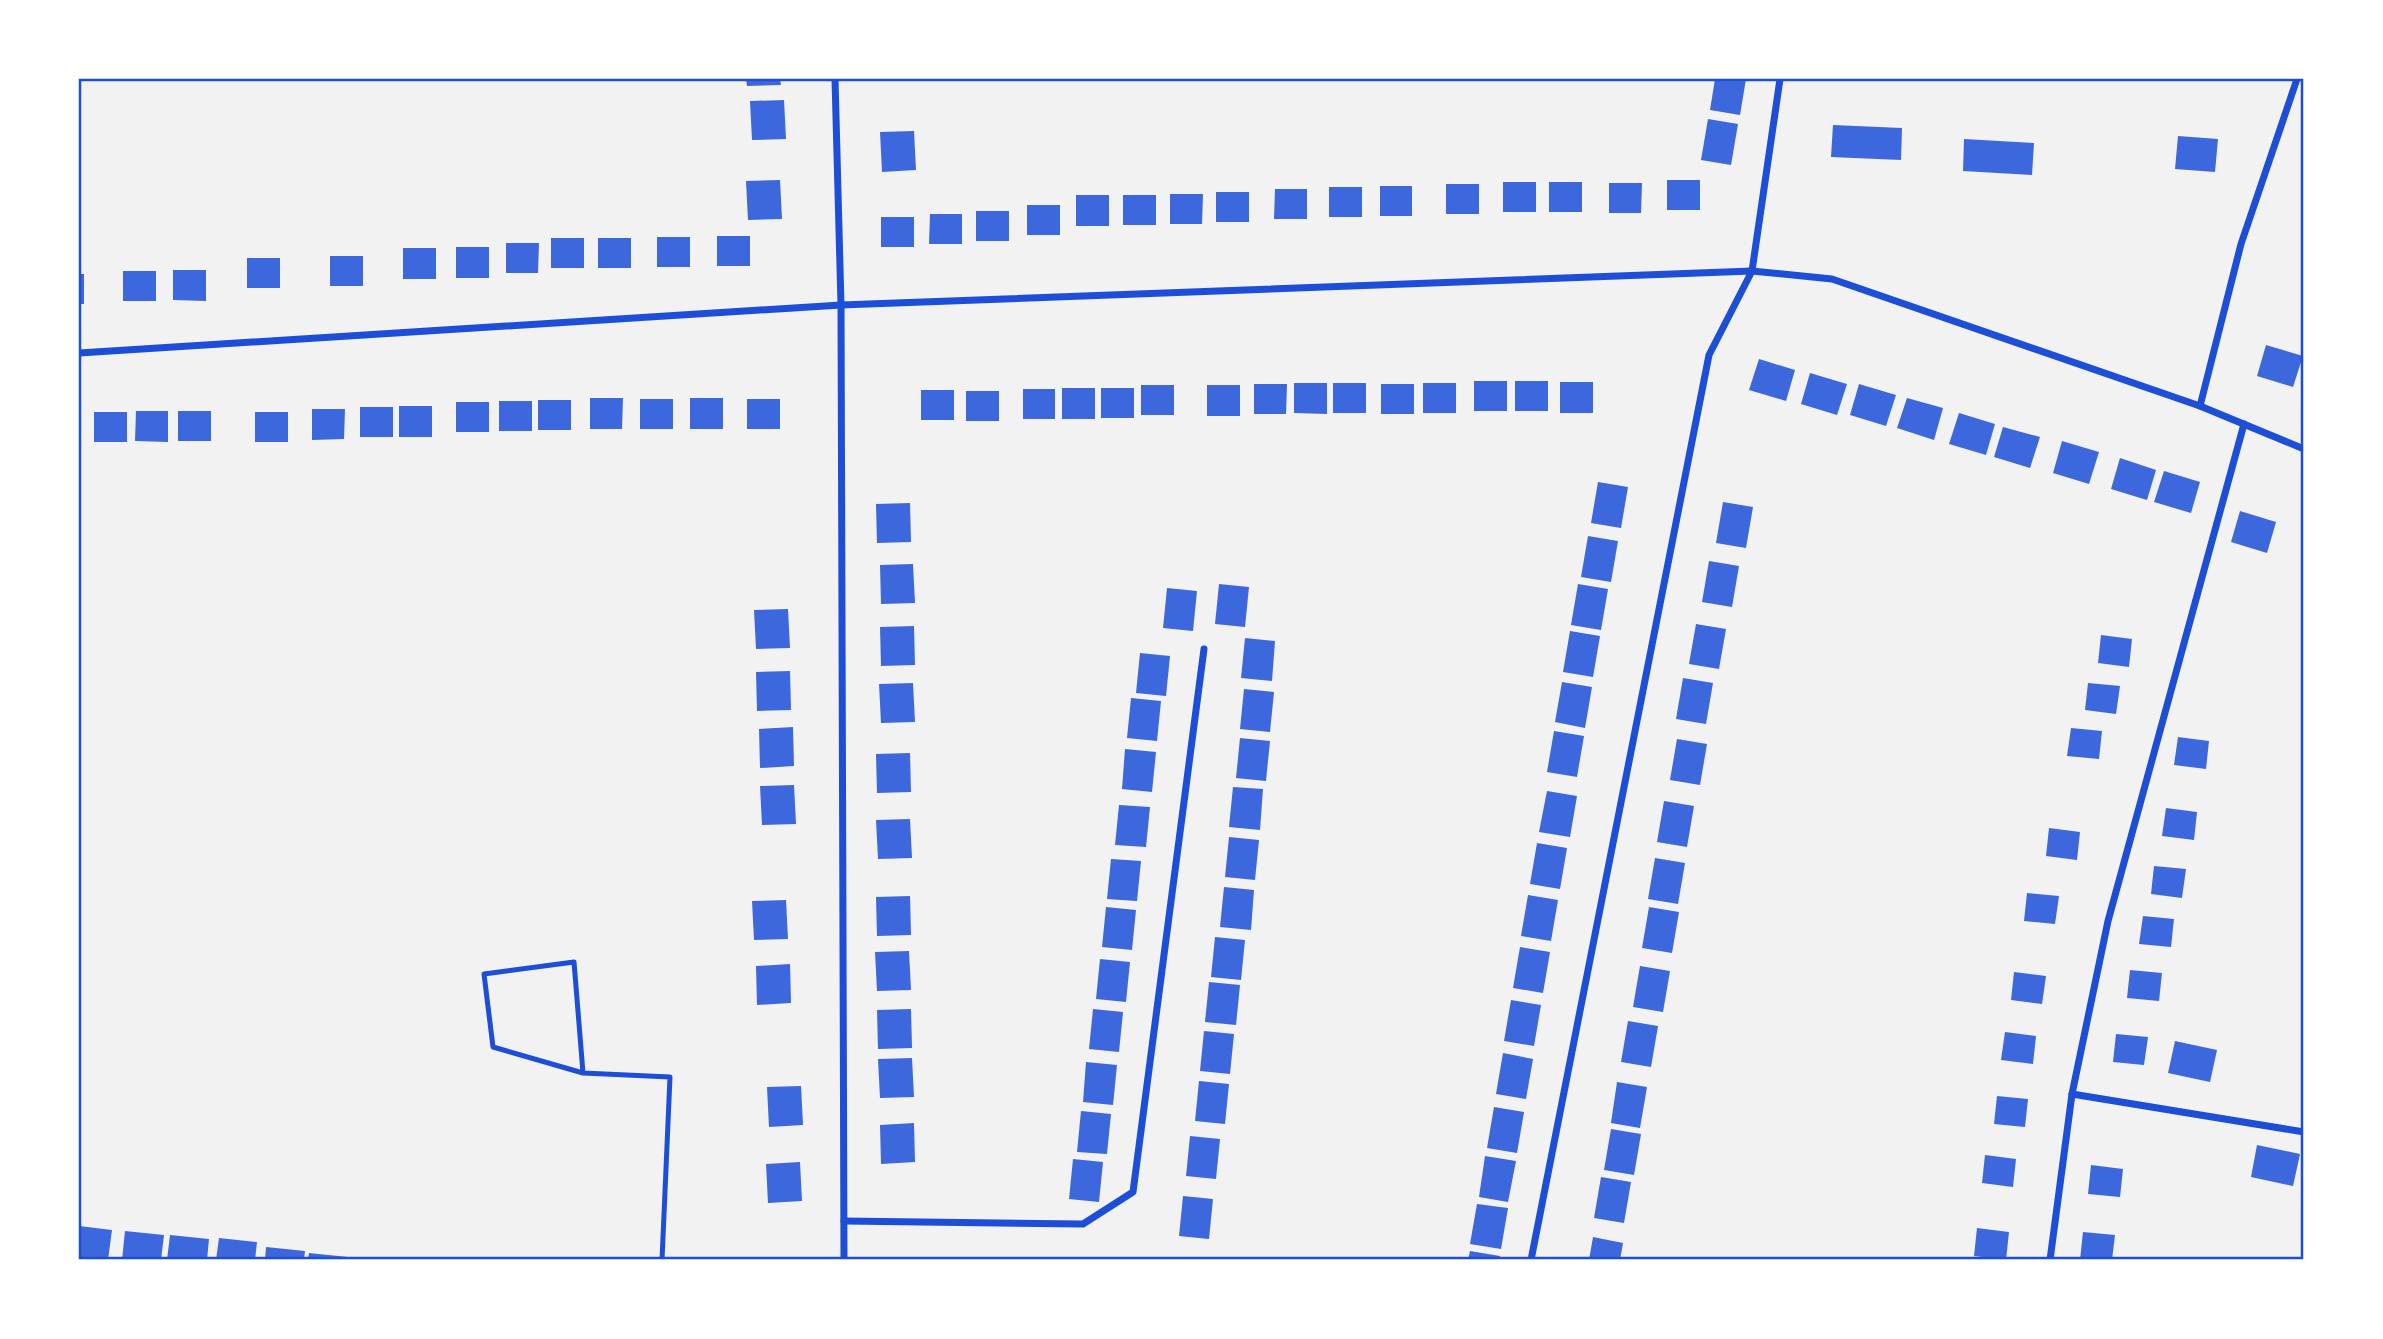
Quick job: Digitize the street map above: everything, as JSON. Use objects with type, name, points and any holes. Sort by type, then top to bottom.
[{"type":"street","points":[[835,79],[841,305],[844,1260]]},
{"type":"street","points":[[1531,1260],[1709,355],[1752,271],[1780,79]]},
{"type":"street","points":[[2200,406],[2241,244],[2297,79]]},
{"type":"street","points":[[79,353],[841,305],[1752,271],[1832,279],[2200,406],[2304,449]]},
{"type":"street","points":[[2050,1260],[2072,1094],[2109,921],[2244,424]]},
{"type":"street","points":[[844,1221],[1083,1224],[1133,1192],[1205,649]]},
{"type":"street","points":[[2072,1094],[2304,1132]]},
{"type":"lane","points":[[583,1073],[574,962],[484,974],[493,1047],[583,1073],[670,1077],[662,1260]]},
{"type":"building","points":[[746,79],[780,79],[781,85],[747,86]]},
{"type":"building","points":[[1715,79],[1746,79],[1740,115],[1710,110]]},
{"type":"building","points":[[784,100],[786,139],[752,140],[750,101]]},
{"type":"building","points":[[1708,119],[1738,124],[1731,165],[1701,160]]},
{"type":"building","points":[[1833,125],[1902,128],[1901,160],[1831,157]]},
{"type":"building","points":[[914,131],[916,170],[882,172],[880,132]]},
{"type":"building","points":[[2178,136],[2218,139],[2215,172],[2175,169]]},
{"type":"building","points":[[1964,139],[2034,143],[2032,175],[1963,171]]},
{"type":"building","points":[[780,180],[782,219],[748,220],[746,181]]},
{"type":"building","points":[[1667,180],[1700,180],[1700,210],[1667,210]]},
{"type":"building","points":[[1503,182],[1536,182],[1536,212],[1503,212]]},
{"type":"building","points":[[1549,182],[1582,182],[1582,212],[1549,212]]},
{"type":"building","points":[[1609,183],[1642,183],[1641,213],[1609,213]]},
{"type":"building","points":[[1446,184],[1479,184],[1479,214],[1446,214]]},
{"type":"building","points":[[1380,186],[1412,186],[1412,216],[1380,216]]},
{"type":"building","points":[[1329,187],[1362,187],[1362,217],[1329,217]]},
{"type":"building","points":[[1275,189],[1307,189],[1307,219],[1274,219]]},
{"type":"building","points":[[1216,192],[1249,192],[1249,222],[1216,222]]},
{"type":"building","points":[[1170,194],[1203,194],[1202,224],[1170,224]]},
{"type":"building","points":[[1076,195],[1109,195],[1109,226],[1076,226]]},
{"type":"building","points":[[1123,195],[1156,195],[1156,225],[1123,225]]},
{"type":"building","points":[[1027,205],[1060,205],[1060,235],[1027,235]]},
{"type":"building","points":[[976,211],[1009,211],[1009,241],[976,241]]},
{"type":"building","points":[[930,214],[962,214],[962,244],[929,244]]},
{"type":"building","points":[[881,217],[914,217],[914,247],[881,247]]},
{"type":"building","points":[[717,236],[750,236],[750,266],[717,266]]},
{"type":"building","points":[[657,237],[690,237],[690,267],[657,267]]},
{"type":"building","points":[[551,238],[584,238],[584,268],[551,268]]},
{"type":"building","points":[[598,238],[631,238],[631,268],[598,268]]},
{"type":"building","points":[[506,243],[539,243],[538,273],[506,273]]},
{"type":"building","points":[[456,247],[489,247],[489,278],[456,278]]},
{"type":"building","points":[[403,248],[436,248],[436,279],[403,279]]},
{"type":"building","points":[[330,256],[363,256],[363,286],[330,286]]},
{"type":"building","points":[[247,258],[280,258],[280,288],[247,288]]},
{"type":"building","points":[[173,270],[206,270],[206,301],[173,300]]},
{"type":"building","points":[[123,271],[156,271],[156,301],[123,301]]},
{"type":"building","points":[[79,274],[84,274],[84,304],[79,304]]},
{"type":"building","points":[[2266,345],[2303,356],[2293,387],[2257,376]]},
{"type":"building","points":[[1759,359],[1795,370],[1786,401],[1749,390]]},
{"type":"building","points":[[1810,373],[1847,384],[1837,415],[1801,404]]},
{"type":"building","points":[[1474,381],[1507,381],[1507,411],[1474,411]]},
{"type":"building","points":[[1515,381],[1548,381],[1548,411],[1515,411]]},
{"type":"building","points":[[1560,382],[1593,382],[1593,413],[1560,413]]},
{"type":"building","points":[[1294,383],[1327,383],[1327,414],[1294,413]]},
{"type":"building","points":[[1333,383],[1366,383],[1366,413],[1333,413]]},
{"type":"building","points":[[1423,383],[1456,383],[1456,413],[1423,413]]},
{"type":"building","points":[[1254,384],[1287,384],[1286,414],[1254,414]]},
{"type":"building","points":[[1381,384],[1414,384],[1414,414],[1381,414]]},
{"type":"building","points":[[1859,384],[1896,395],[1886,426],[1850,415]]},
{"type":"building","points":[[1141,385],[1174,385],[1174,415],[1141,415]]},
{"type":"building","points":[[1207,385],[1240,385],[1240,416],[1207,416]]},
{"type":"building","points":[[1062,388],[1095,388],[1095,419],[1062,419]]},
{"type":"building","points":[[1101,388],[1134,388],[1134,418],[1101,418]]},
{"type":"building","points":[[1023,389],[1055,389],[1055,419],[1023,419]]},
{"type":"building","points":[[921,390],[954,390],[954,420],[921,420]]},
{"type":"building","points":[[966,391],[999,391],[999,421],[966,421]]},
{"type":"building","points":[[590,398],[623,398],[622,429],[590,429]]},
{"type":"building","points":[[690,398],[723,398],[723,429],[690,429]]},
{"type":"building","points":[[1907,398],[1943,408],[1934,440],[1897,428]]},
{"type":"building","points":[[640,399],[673,399],[673,429],[640,429]]},
{"type":"building","points":[[747,399],[780,399],[780,429],[747,429]]},
{"type":"building","points":[[538,400],[571,400],[571,430],[538,430]]},
{"type":"building","points":[[499,401],[532,401],[532,431],[499,431]]},
{"type":"building","points":[[456,402],[489,402],[489,432],[456,432]]},
{"type":"building","points":[[399,406],[432,406],[432,437],[399,437]]},
{"type":"building","points":[[360,407],[393,407],[393,437],[360,437]]},
{"type":"building","points":[[312,409],[345,409],[344,439],[312,440]]},
{"type":"building","points":[[136,411],[168,411],[168,442],[135,441]]},
{"type":"building","points":[[178,411],[211,411],[211,441],[178,441]]},
{"type":"building","points":[[94,412],[127,412],[127,442],[94,442]]},
{"type":"building","points":[[255,412],[288,412],[288,442],[255,442]]},
{"type":"building","points":[[1959,413],[1995,424],[1986,455],[1949,444]]},
{"type":"building","points":[[2003,427],[2040,437],[2030,468],[1994,457]]},
{"type":"building","points":[[2062,441],[2099,452],[2089,484],[2053,473]]},
{"type":"building","points":[[2120,458],[2156,470],[2147,500],[2111,489]]},
{"type":"building","points":[[2164,471],[2200,482],[2191,513],[2154,502]]},
{"type":"building","points":[[1598,482],[1628,487],[1621,528],[1591,523]]},
{"type":"building","points":[[1723,502],[1753,507],[1746,548],[1716,543]]},
{"type":"building","points":[[910,503],[911,542],[877,543],[876,504]]},
{"type":"building","points":[[2240,511],[2276,522],[2267,553],[2231,542]]},
{"type":"building","points":[[1588,536],[1618,541],[1611,582],[1581,577]]},
{"type":"building","points":[[1709,561],[1739,566],[1732,607],[1702,602]]},
{"type":"building","points":[[913,564],[915,603],[881,604],[880,565]]},
{"type":"building","points":[[1219,584],[1249,587],[1245,627],[1215,624]]},
{"type":"building","points":[[1578,584],[1608,589],[1601,630],[1571,625]]},
{"type":"building","points":[[1167,588],[1197,591],[1193,631],[1163,628]]},
{"type":"building","points":[[788,609],[790,648],[756,649],[754,610]]},
{"type":"building","points":[[1696,624],[1726,629],[1719,669],[1689,664]]},
{"type":"building","points":[[914,626],[915,665],[881,666],[880,627]]},
{"type":"building","points":[[1570,631],[1600,636],[1593,677],[1563,672]]},
{"type":"building","points":[[2101,635],[2132,639],[2129,667],[2098,663]]},
{"type":"building","points":[[1245,638],[1275,641],[1272,681],[1241,678]]},
{"type":"building","points":[[1140,653],[1170,656],[1166,696],[1136,693]]},
{"type":"building","points":[[790,671],[791,710],[757,711],[756,672]]},
{"type":"building","points":[[1683,678],[1713,683],[1706,724],[1676,719]]},
{"type":"building","points":[[1562,682],[1592,687],[1585,728],[1555,722]]},
{"type":"building","points":[[913,683],[915,722],[881,723],[879,684]]},
{"type":"building","points":[[2088,683],[2120,686],[2116,714],[2085,710]]},
{"type":"building","points":[[1244,689],[1274,692],[1270,732],[1240,729]]},
{"type":"building","points":[[1131,698],[1161,701],[1157,741],[1127,738]]},
{"type":"building","points":[[793,727],[794,766],[760,768],[759,729]]},
{"type":"building","points":[[2071,728],[2102,731],[2099,759],[2067,756]]},
{"type":"building","points":[[1554,731],[1584,736],[1577,777],[1547,772]]},
{"type":"building","points":[[2178,737],[2209,741],[2206,769],[2174,765]]},
{"type":"building","points":[[1240,738],[1270,741],[1266,781],[1236,778]]},
{"type":"building","points":[[1677,739],[1707,744],[1700,785],[1670,780]]},
{"type":"building","points":[[1125,749],[1156,752],[1152,792],[1122,789]]},
{"type":"building","points":[[910,753],[911,792],[877,793],[876,754]]},
{"type":"building","points":[[794,785],[796,824],[762,825],[760,786]]},
{"type":"building","points":[[1233,787],[1263,789],[1260,830],[1229,827]]},
{"type":"building","points":[[1547,791],[1577,796],[1570,837],[1539,832]]},
{"type":"building","points":[[1664,801],[1694,806],[1687,847],[1657,842]]},
{"type":"building","points":[[1119,805],[1150,807],[1146,847],[1115,845]]},
{"type":"building","points":[[2166,808],[2197,812],[2194,840],[2162,836]]},
{"type":"building","points":[[910,819],[912,858],[878,859],[876,820]]},
{"type":"building","points":[[2049,828],[2080,832],[2077,860],[2046,856]]},
{"type":"building","points":[[1229,837],[1259,840],[1255,880],[1225,877]]},
{"type":"building","points":[[1537,843],[1567,848],[1560,889],[1530,884]]},
{"type":"building","points":[[1655,858],[1685,863],[1678,904],[1648,899]]},
{"type":"building","points":[[1111,859],[1141,861],[1137,901],[1107,899]]},
{"type":"building","points":[[2154,866],[2186,869],[2182,898],[2151,894]]},
{"type":"building","points":[[1224,887],[1254,890],[1251,930],[1220,927]]},
{"type":"building","points":[[2027,893],[2059,896],[2055,924],[2024,921]]},
{"type":"building","points":[[1528,895],[1558,900],[1551,941],[1521,936]]},
{"type":"building","points":[[910,896],[911,935],[877,936],[876,897]]},
{"type":"building","points":[[786,900],[788,939],[754,940],[752,901]]},
{"type":"building","points":[[1106,907],[1136,910],[1132,950],[1102,947]]},
{"type":"building","points":[[1649,907],[1679,912],[1672,953],[1642,948]]},
{"type":"building","points":[[2143,916],[2174,919],[2171,947],[2139,944]]},
{"type":"building","points":[[1215,937],[1245,940],[1241,980],[1211,977]]},
{"type":"building","points":[[1520,947],[1550,952],[1543,993],[1513,988]]},
{"type":"building","points":[[909,951],[911,990],[877,991],[875,952]]},
{"type":"building","points":[[1100,959],[1130,962],[1126,1002],[1096,999]]},
{"type":"building","points":[[790,964],[791,1003],[757,1005],[756,966]]},
{"type":"building","points":[[1640,966],[1670,971],[1663,1012],[1633,1007]]},
{"type":"building","points":[[2130,970],[2162,973],[2159,1001],[2127,998]]},
{"type":"building","points":[[2014,972],[2046,976],[2042,1004],[2011,1000]]},
{"type":"building","points":[[1209,982],[1240,985],[1236,1025],[1205,1022]]},
{"type":"building","points":[[1511,1000],[1541,1005],[1534,1046],[1504,1041]]},
{"type":"building","points":[[911,1009],[912,1048],[878,1049],[877,1010]]},
{"type":"building","points":[[1093,1009],[1123,1012],[1119,1052],[1089,1049]]},
{"type":"building","points":[[1628,1021],[1658,1026],[1651,1067],[1621,1062]]},
{"type":"building","points":[[1204,1031],[1234,1034],[1230,1074],[1200,1071]]},
{"type":"building","points":[[2005,1032],[2036,1036],[2033,1064],[2001,1060]]},
{"type":"building","points":[[2116,1034],[2148,1037],[2144,1065],[2113,1062]]},
{"type":"building","points":[[2175,1041],[2217,1050],[2210,1082],[2168,1073]]},
{"type":"building","points":[[1503,1053],[1533,1059],[1526,1099],[1496,1094]]},
{"type":"building","points":[[912,1058],[914,1097],[880,1098],[878,1059]]},
{"type":"building","points":[[1086,1062],[1117,1065],[1113,1105],[1083,1102]]},
{"type":"building","points":[[1199,1081],[1229,1084],[1225,1124],[1195,1121]]},
{"type":"building","points":[[1617,1082],[1647,1087],[1640,1128],[1611,1123]]},
{"type":"building","points":[[801,1086],[803,1125],[769,1127],[767,1087]]},
{"type":"building","points":[[1997,1096],[2028,1099],[2025,1127],[1994,1124]]},
{"type":"building","points":[[1494,1107],[1524,1112],[1517,1153],[1487,1148]]},
{"type":"building","points":[[1081,1111],[1111,1114],[1107,1154],[1077,1152]]},
{"type":"building","points":[[914,1123],[915,1162],[881,1164],[880,1125]]},
{"type":"building","points":[[1611,1129],[1641,1134],[1634,1175],[1604,1170]]},
{"type":"building","points":[[1190,1136],[1220,1139],[1216,1179],[1186,1176]]},
{"type":"building","points":[[2257,1145],[2300,1154],[2293,1186],[2251,1177]]},
{"type":"building","points":[[1985,1155],[2016,1159],[2013,1187],[1982,1183]]},
{"type":"building","points":[[1485,1156],[1516,1161],[1508,1202],[1479,1197]]},
{"type":"building","points":[[1073,1159],[1103,1162],[1099,1202],[1069,1199]]},
{"type":"building","points":[[800,1162],[802,1201],[768,1203],[766,1164]]},
{"type":"building","points":[[2091,1165],[2123,1169],[2120,1197],[2088,1194]]},
{"type":"building","points":[[1601,1177],[1631,1182],[1624,1223],[1594,1218]]},
{"type":"building","points":[[1183,1196],[1213,1199],[1209,1239],[1179,1236]]},
{"type":"building","points":[[1477,1204],[1508,1208],[1501,1249],[1470,1244]]},
{"type":"building","points":[[79,1226],[112,1230],[108,1260],[79,1260]]},
{"type":"building","points":[[1977,1228],[2009,1232],[2006,1260],[1974,1256]]},
{"type":"building","points":[[125,1231],[164,1235],[161,1260],[122,1260]]},
{"type":"building","points":[[2083,1232],[2115,1235],[2112,1260],[2080,1260]]},
{"type":"building","points":[[170,1235],[209,1239],[207,1260],[167,1260]]},
{"type":"building","points":[[1593,1237],[1623,1243],[1620,1260],[1589,1260]]},
{"type":"building","points":[[219,1238],[257,1242],[255,1260],[216,1260]]},
{"type":"building","points":[[266,1247],[305,1251],[304,1260],[265,1260]]},
{"type":"building","points":[[1470,1251],[1500,1256],[1499,1260],[1468,1260]]},
{"type":"building","points":[[309,1253],[348,1257],[347,1260],[308,1260]]}]
